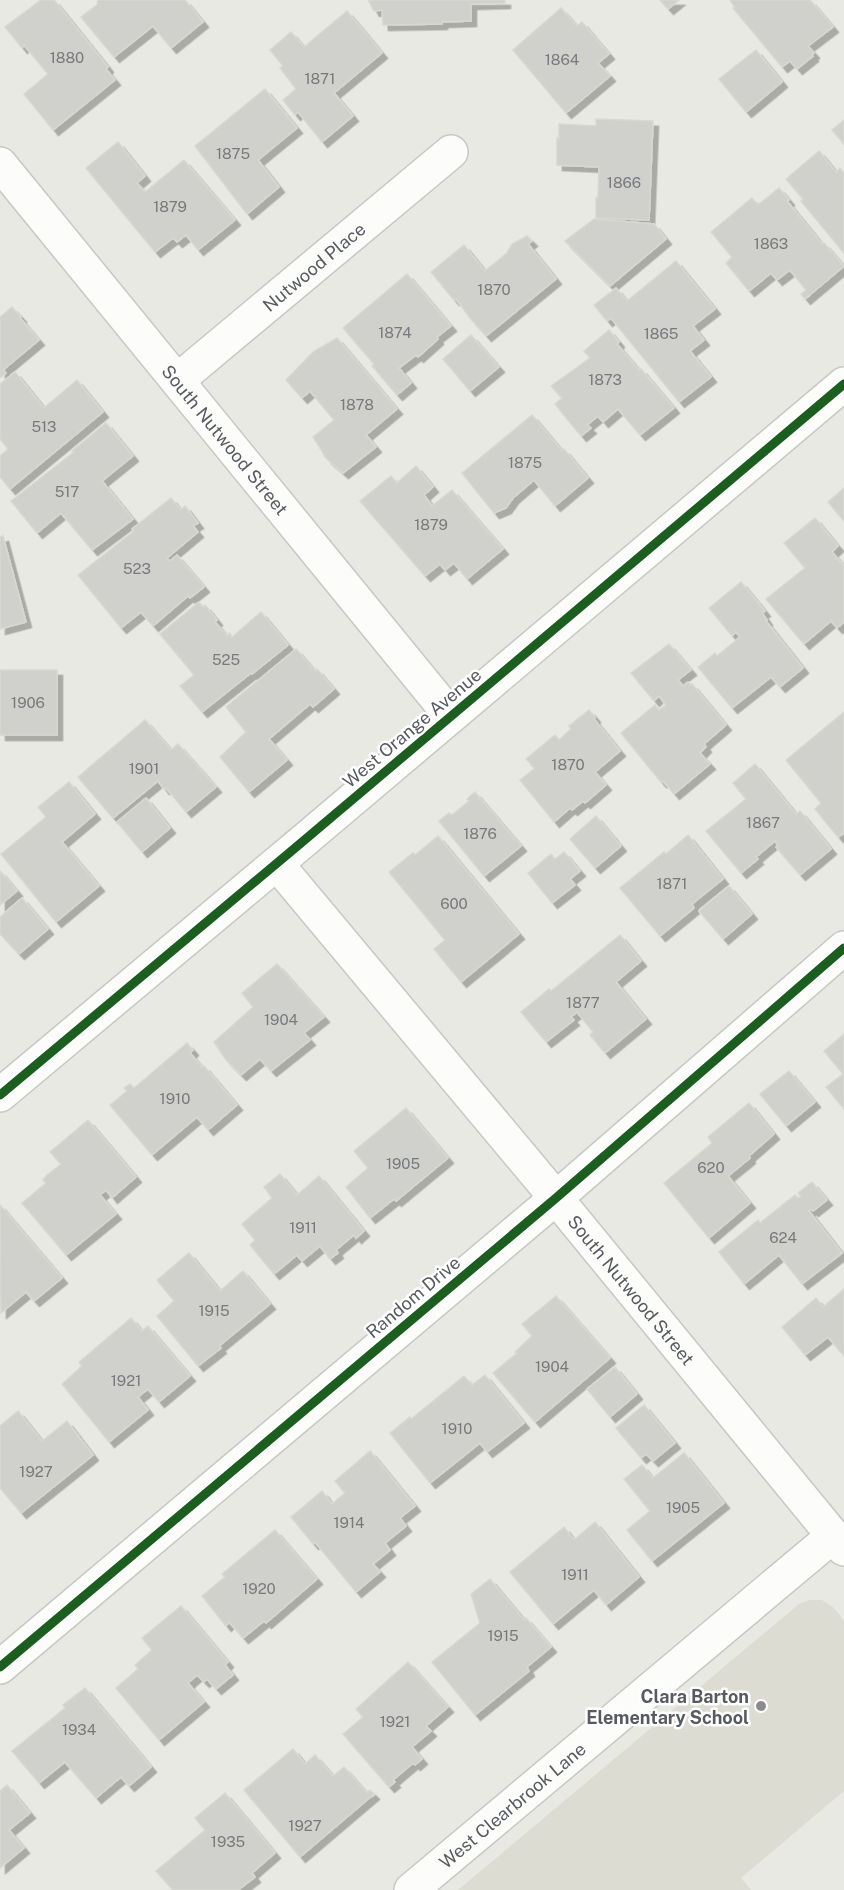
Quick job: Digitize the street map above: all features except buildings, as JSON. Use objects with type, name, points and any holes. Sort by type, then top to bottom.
[{"type":"street","name":"Nutwood Place","points":[[178,380],[451,153]]},
{"type":"street","name":"South Nutwood Street","points":[[0,164],[450,716]]},
{"type":"street","name":"West Orange Avenue","points":[[0,1095],[844,384]]},
{"type":"street","name":"South Nutwood Street","points":[[277,864],[839,1542]]},
{"type":"street","name":"Random Drive","points":[[0,1667],[556,1198],[844,948]]},
{"type":"street","name":"West Clearbrook Lane","points":[[411,1890],[839,1542]]},
{"type":"shaded area","name":"Clara Barton Elementary School","points":[[809,1600],[822,1600],[834,1608],[844,1621],[844,1791],[741,1878],[751,1890],[458,1890],[799,1604]]},
{"type":"cycle path","points":[[0,1095],[844,384]]},
{"type":"cycle path","points":[[0,1667],[556,1198],[844,948]]},
{"type":"place","name":"Clara Barton Elementary School","points":[[761,1706]]}]
